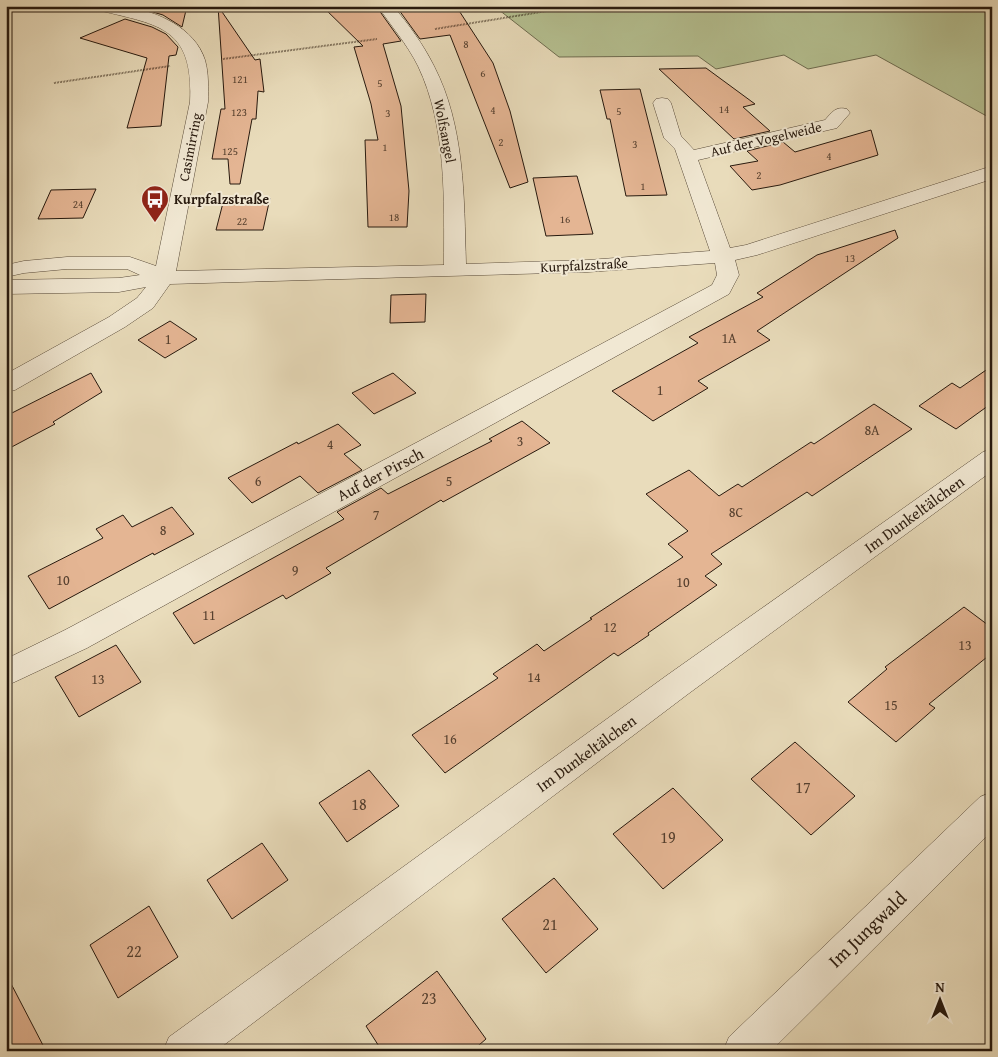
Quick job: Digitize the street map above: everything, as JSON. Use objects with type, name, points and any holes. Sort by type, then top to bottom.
[{"type":"street","points":[[6,7],[11,6]]},
{"type":"street","name":"Casimirring","points":[[6,384],[117,322],[145,302],[164,278],[199,102],[201,74],[191,48],[182,36],[172,28],[143,15],[99,6]]},
{"type":"street","name":"Wolfsangel","points":[[385,6],[419,50],[440,100],[448,138],[453,179],[455,272]]},
{"type":"street","name":"Auf der Vogelweide","points":[[662,104],[673,138],[683,147],[724,256]]},
{"type":"street","name":"Auf der Vogelweide","points":[[687,157],[831,124],[841,113]]},
{"type":"street","name":"Kurpfalzstraße","points":[[6,287],[119,286],[164,278],[455,272],[588,266],[724,256],[750,251],[992,172]]},
{"type":"street","name":"Auf der Pirsch","points":[[6,673],[85,634],[721,289],[728,275],[724,256]]},
{"type":"street","name":"Kurpfalzstraße","points":[[6,270],[67,263],[130,263],[164,278]]},
{"type":"street","name":"Im Dunkeltälchen","points":[[183,1051],[678,685],[992,458]]},
{"type":"street","name":"Im Jungwald","points":[[743,1051],[992,808]]},
{"type":"path","points":[[408,34],[578,6]]},
{"type":"path","points":[[235,58],[374,39]]},
{"type":"path","points":[[54,83],[172,65]]},
{"type":"green space","points":[[494,6],[992,6],[992,119],[876,55],[808,69],[784,55],[716,69],[698,56],[559,57]]},
{"type":"building","points":[[154,6],[187,6],[182,27],[163,15],[146,10]]},
{"type":"building","points":[[218,6],[255,60],[260,59],[264,92],[258,91],[256,119],[252,119],[240,184],[230,184],[228,159],[212,159],[221,109],[225,109]]},
{"type":"building","points":[[322,6],[376,6],[401,41],[383,44],[401,106],[409,191],[407,227],[368,227],[365,140],[378,140],[371,104],[354,47],[363,46]]},
{"type":"building","points":[[396,6],[438,6],[440,8],[439,6],[456,6],[493,63],[510,111],[528,182],[510,188],[450,35],[420,39]]},
{"type":"building","points":[[125,19],[152,27],[166,34],[178,47],[176,55],[169,56],[161,126],[127,128],[147,58],[80,38]]},
{"type":"building","points":[[706,68],[755,104],[743,107],[770,131],[734,139],[659,69]]},
{"type":"building","points":[[640,89],[667,195],[626,196],[610,119],[607,119],[600,90]]},
{"type":"building","points":[[871,130],[878,155],[780,185],[752,190],[730,166],[758,161],[747,151],[783,142],[795,152]]},
{"type":"building","points":[[577,176],[593,234],[546,236],[533,178]]},
{"type":"building","points":[[96,189],[83,218],[38,219],[51,190]]},
{"type":"building","points":[[270,198],[263,230],[216,230],[224,199]]},
{"type":"building","points":[[895,230],[898,238],[757,331],[770,340],[698,381],[708,388],[653,421],[612,391],[698,343],[689,337],[763,297],[757,293],[817,255]]},
{"type":"building","points":[[426,294],[425,322],[390,323],[391,295]]},
{"type":"building","points":[[170,321],[197,339],[165,358],[138,340]]},
{"type":"building","points":[[992,366],[992,403],[956,429],[919,406],[952,383],[960,388]]},
{"type":"building","points":[[91,373],[102,392],[53,422],[55,424],[6,450],[6,416]]},
{"type":"building","points":[[393,373],[416,393],[374,414],[352,393]]},
{"type":"building","points":[[874,404],[912,429],[812,496],[807,492],[711,554],[722,564],[705,576],[717,585],[648,633],[649,635],[618,656],[614,653],[445,773],[412,735],[498,678],[493,674],[537,644],[544,651],[592,619],[590,618],[683,557],[668,544],[688,531],[646,494],[689,470],[719,496],[738,484],[742,487],[811,442],[814,444]]},
{"type":"building","points":[[522,421],[550,443],[443,502],[441,500],[326,568],[331,573],[286,599],[283,595],[194,644],[173,613],[344,519],[337,512],[381,488],[388,494],[492,441],[489,439]]},
{"type":"building","points":[[338,424],[361,445],[344,454],[362,470],[318,493],[300,476],[252,503],[228,478],[297,442],[298,444]]},
{"type":"building","points":[[172,507],[194,534],[154,555],[153,553],[49,609],[28,576],[103,538],[96,529],[123,515],[132,527]]},
{"type":"building","points":[[964,607],[992,628],[992,653],[929,704],[935,708],[896,742],[848,702],[887,669],[885,667]]},
{"type":"building","points":[[116,645],[141,682],[79,717],[55,677]]},
{"type":"building","points":[[795,742],[855,796],[811,835],[751,779]]},
{"type":"building","points":[[369,770],[399,806],[347,842],[319,803]]},
{"type":"building","points":[[673,788],[723,840],[663,889],[613,834]]},
{"type":"building","points":[[262,843],[288,880],[232,919],[207,880]]},
{"type":"building","points":[[554,878],[598,929],[546,973],[502,919]]},
{"type":"building","points":[[149,906],[178,957],[118,998],[90,945]]},
{"type":"building","points":[[437,971],[486,1039],[472,1051],[382,1051],[366,1026]]},
{"type":"building","points":[[6,974],[46,1051],[6,1051]]},
{"type":"place","name":"Kurpfalzstraße","points":[[155,223]]}]
